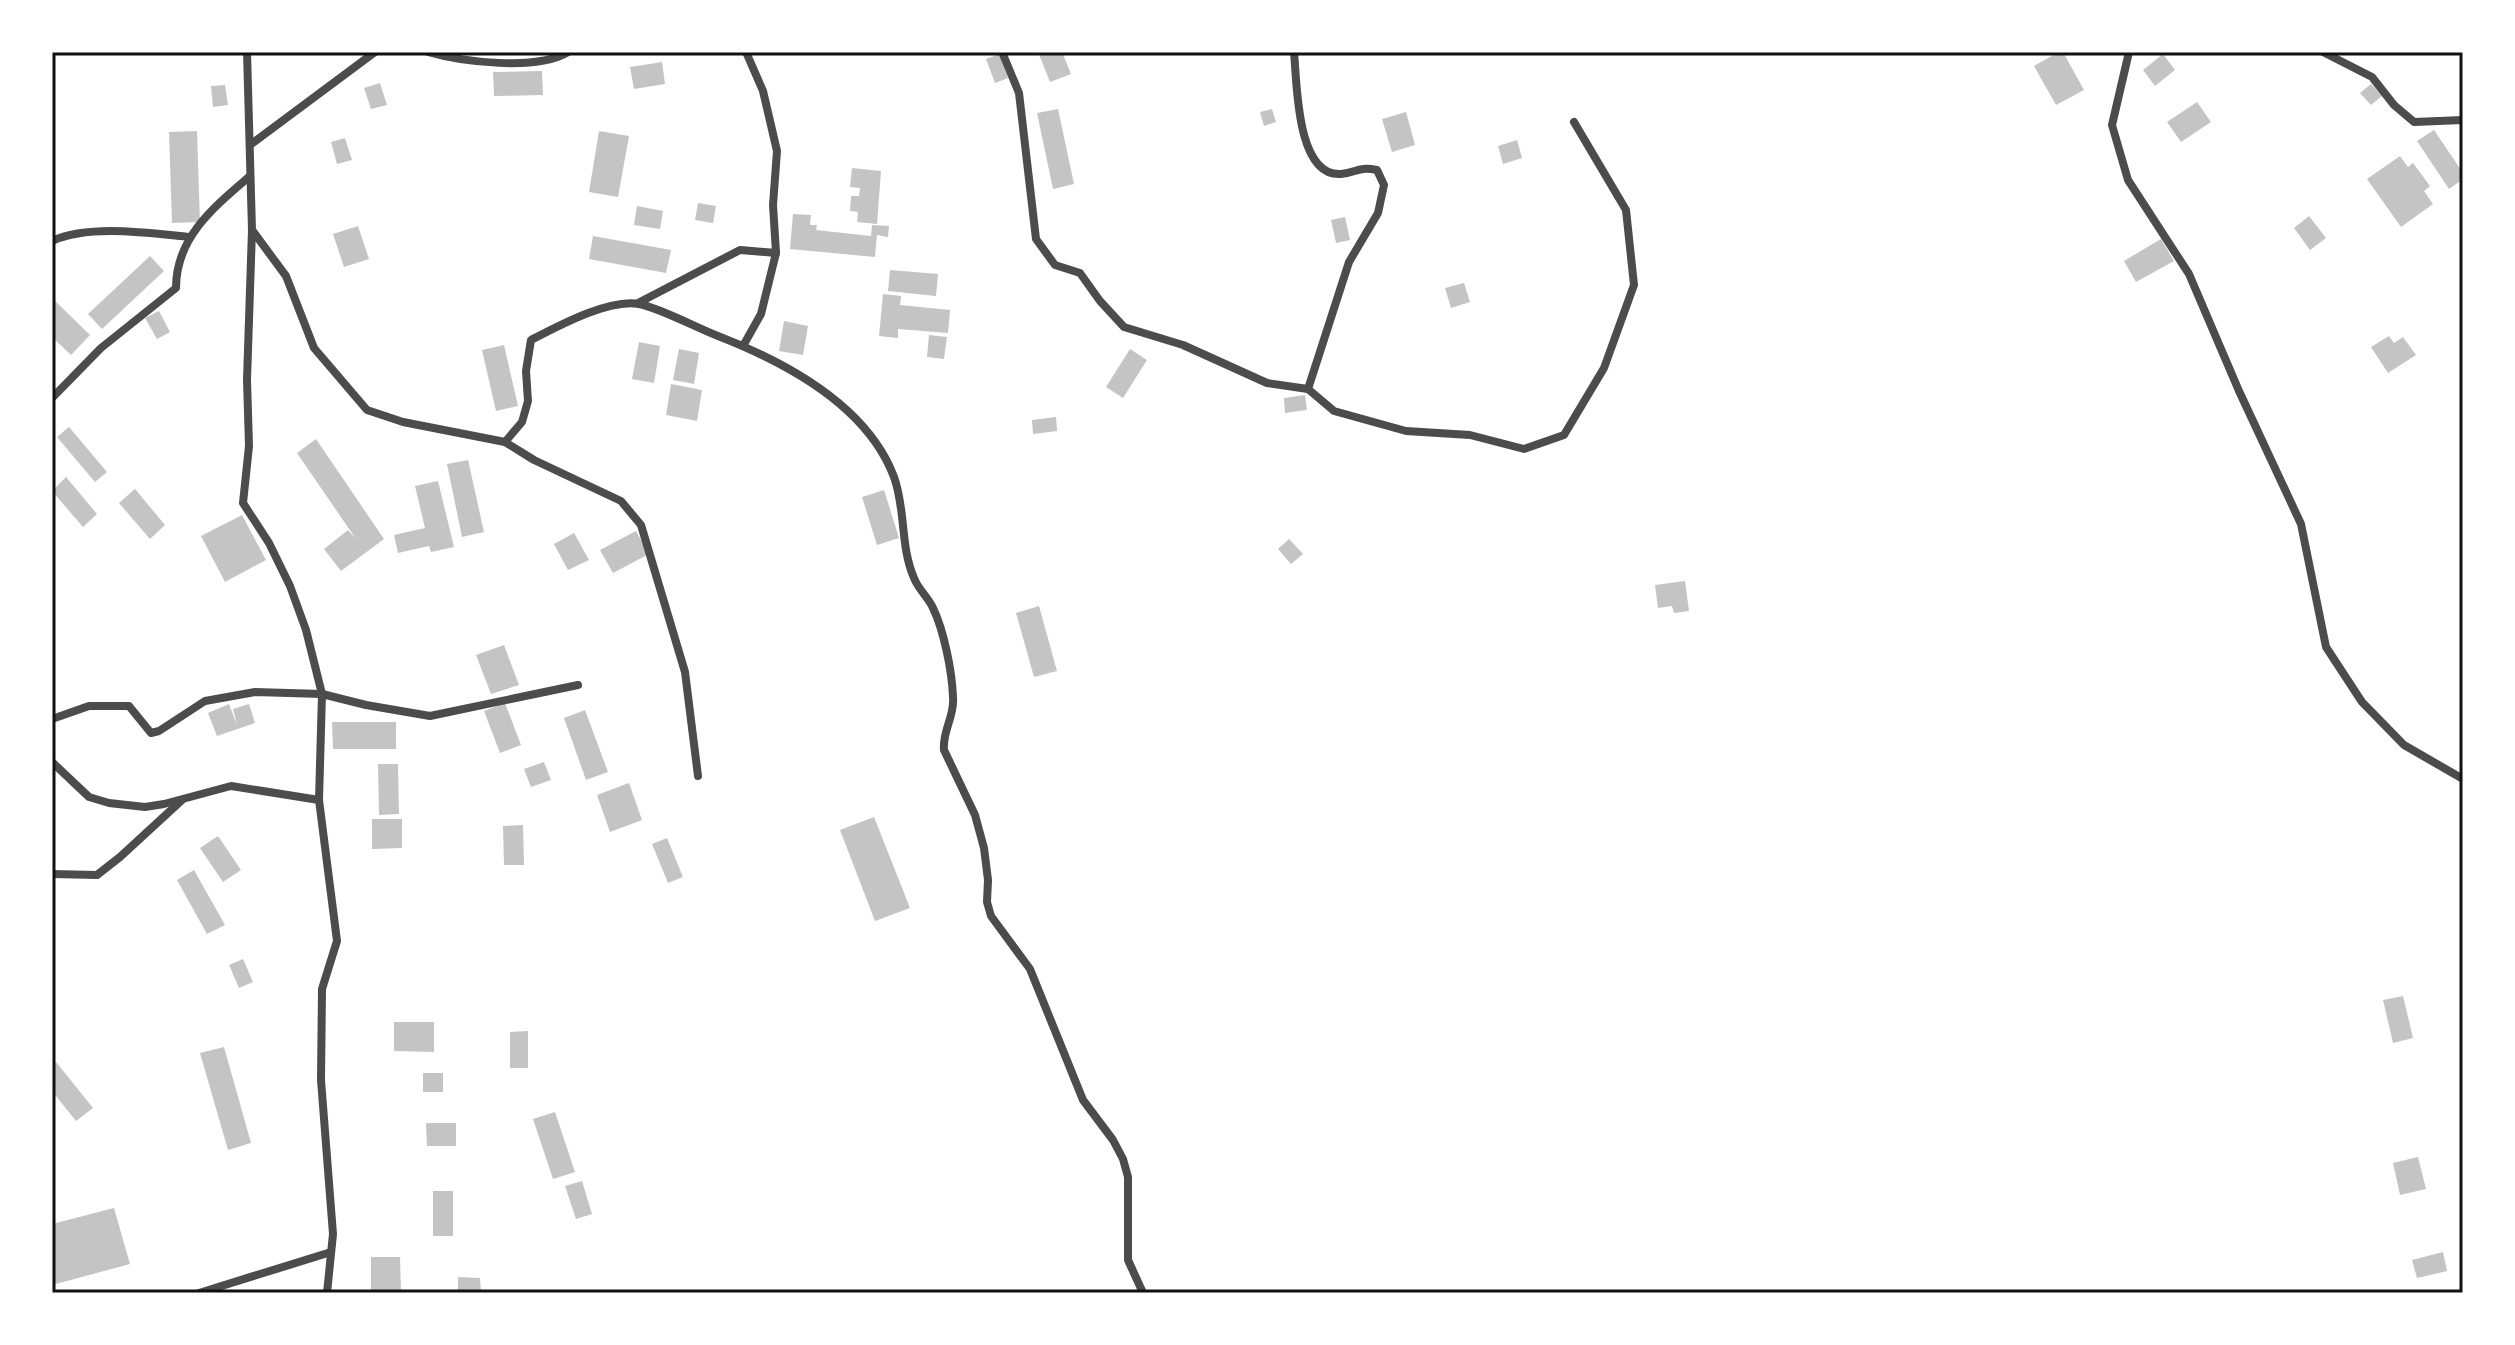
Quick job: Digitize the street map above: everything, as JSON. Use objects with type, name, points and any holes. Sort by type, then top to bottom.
[{"type":"street","points":[[247,52],[252,230],[247,380],[249,446],[243,503],[269,543],[290,586],[306,630],[322,694],[319,800],[337,941],[322,989],[321,1080],[333,1234],[327,1293]]},
{"type":"street","points":[[250,145],[375,52]]},
{"type":"street","points":[[428,52],[490,61],[543,61],[568,52]]},
{"type":"street","points":[[743,346],[761,314],[776,253],[773,205],[777,151],[763,91],[746,52]]},
{"type":"street","points":[[1002,52],[1019,93],[1036,239],[1055,265],[1080,273],[1124,327],[1183,345],[1267,383],[1308,389],[1334,411],[1406,431],[1470,435],[1524,449],[1564,435],[1604,368],[1634,285],[1626,210],[1574,122]]},
{"type":"street","points":[[1294,52],[1304,141],[1320,167],[1340,175],[1362,167],[1377,170],[1384,185],[1378,213],[1349,262],[1308,389]]},
{"type":"street","points":[[2129,52],[2112,125],[2128,180],[2189,274],[2301,524],[2326,647],[2362,702],[2404,745],[2463,779]]},
{"type":"street","points":[[2323,52],[2372,77],[2394,105],[2414,122],[2463,120]]},
{"type":"street","points":[[52,398],[101,348],[176,288],[176,266],[189,237],[218,204],[250,176]]},
{"type":"street","points":[[252,230],[286,276],[314,348],[367,410],[403,422],[505,442],[534,460],[621,501],[641,525],[685,672],[698,776]]},
{"type":"street","points":[[52,241],[65,235],[131,231],[189,237]]},
{"type":"street","points":[[505,442],[522,422],[528,401],[526,371],[531,340],[599,309],[638,303],[740,250],[776,253]]},
{"type":"street","points":[[638,303],[743,346],[834,399],[869,434],[893,475],[904,514],[906,554],[914,580],[933,607],[942,631],[954,697],[953,713],[943,740],[944,750],[975,815],[988,880],[987,902],[998,928],[1030,969],[1083,1100],[1123,1159],[1128,1177],[1128,1260],[1143,1293]]},
{"type":"street","points":[[52,719],[89,706],[129,706],[151,733],[205,701],[255,692],[322,694],[430,716],[578,685]]},
{"type":"street","points":[[52,762],[89,797],[109,803],[145,807],[231,786],[319,800]]},
{"type":"street","points":[[52,874],[97,875],[182,799]]},
{"type":"street","points":[[199,1293],[331,1252]]},
{"type":"building","points":[[1038,52],[1062,52],[1071,74],[1050,82]]},
{"type":"building","points":[[2063,52],[2084,90],[2056,105],[2034,66]]},
{"type":"building","points":[[999,54],[1008,78],[995,83],[986,59]]},
{"type":"building","points":[[2163,54],[2175,70],[2155,86],[2143,70]]},
{"type":"building","points":[[662,62],[665,84],[634,89],[630,67]]},
{"type":"building","points":[[542,71],[543,95],[494,96],[493,72]]},
{"type":"building","points":[[380,83],[387,105],[371,109],[364,88]]},
{"type":"building","points":[[2371,84],[2382,96],[2371,105],[2360,93]]},
{"type":"building","points":[[225,85],[228,105],[213,107],[211,86]]},
{"type":"building","points":[[2197,102],[2211,122],[2181,142],[2167,122]]},
{"type":"building","points":[[1058,109],[1074,184],[1053,189],[1037,113]]},
{"type":"building","points":[[1272,109],[1276,122],[1264,126],[1260,112]]},
{"type":"building","points":[[1406,112],[1415,145],[1392,152],[1382,119]]},
{"type":"building","points":[[2434,130],[2463,173],[2463,179],[2449,189],[2417,141]]},
{"type":"building","points":[[197,131],[200,222],[172,223],[169,132]]},
{"type":"building","points":[[599,131],[629,136],[618,197],[589,192]]},
{"type":"building","points":[[345,138],[352,160],[337,164],[331,142]]},
{"type":"building","points":[[1517,140],[1522,158],[1503,164],[1498,146]]},
{"type":"building","points":[[2400,156],[2408,167],[2413,163],[2430,186],[2424,191],[2433,204],[2401,227],[2367,179]]},
{"type":"building","points":[[852,168],[881,171],[877,224],[857,222],[858,212],[850,211],[851,196],[859,196],[860,188],[850,187]]},
{"type":"building","points":[[698,203],[716,206],[713,223],[695,220]]},
{"type":"building","points":[[637,206],[663,211],[660,229],[634,225]]},
{"type":"building","points":[[793,214],[811,215],[810,225],[817,225],[816,230],[871,236],[872,225],[889,226],[888,237],[877,235],[875,257],[790,249]]},
{"type":"building","points":[[2309,216],[2326,238],[2310,250],[2294,228]]},
{"type":"building","points":[[1345,217],[1350,240],[1336,243],[1331,220]]},
{"type":"building","points":[[358,226],[369,259],[344,267],[333,234]]},
{"type":"building","points":[[593,236],[671,250],[666,273],[589,259]]},
{"type":"building","points":[[2161,239],[2174,261],[2136,282],[2124,261]]},
{"type":"building","points":[[150,256],[164,271],[102,329],[88,314]]},
{"type":"building","points":[[890,270],[938,274],[936,296],[888,291]]},
{"type":"building","points":[[1464,283],[1470,302],[1451,308],[1445,288]]},
{"type":"building","points":[[883,294],[901,296],[900,305],[950,310],[948,333],[898,329],[898,338],[879,336]]},
{"type":"building","points":[[52,298],[90,335],[71,355],[52,337]]},
{"type":"building","points":[[159,311],[170,332],[157,339],[145,318]]},
{"type":"building","points":[[784,321],[808,326],[803,355],[779,351]]},
{"type":"building","points":[[929,335],[947,337],[944,359],[927,357]]},
{"type":"building","points":[[2389,336],[2394,343],[2403,337],[2416,355],[2388,373],[2371,347]]},
{"type":"building","points":[[639,342],[660,346],[654,383],[632,379]]},
{"type":"building","points":[[504,345],[518,406],[496,411],[482,350]]},
{"type":"building","points":[[679,349],[699,353],[694,384],[673,380]]},
{"type":"building","points":[[1130,349],[1147,360],[1123,398],[1106,387]]},
{"type":"building","points":[[671,384],[702,390],[697,421],[666,415]]},
{"type":"building","points":[[1305,395],[1307,410],[1285,413],[1284,398]]},
{"type":"building","points":[[1056,417],[1057,431],[1033,434],[1032,420]]},
{"type":"building","points":[[69,427],[107,472],[95,482],[57,437]]},
{"type":"building","points":[[316,439],[384,539],[341,571],[324,549],[348,530],[356,539],[297,453]]},
{"type":"building","points":[[468,460],[484,532],[462,537],[447,464]]},
{"type":"building","points":[[66,477],[97,514],[83,527],[52,491]]},
{"type":"building","points":[[438,481],[454,547],[431,552],[429,546],[398,553],[394,535],[425,528],[415,486]]},
{"type":"building","points":[[135,489],[165,525],[150,539],[119,503]]},
{"type":"building","points":[[884,490],[899,538],[877,545],[862,497]]},
{"type":"building","points":[[242,515],[266,560],[225,582],[201,536]]},
{"type":"building","points":[[636,531],[649,554],[613,573],[600,550]]},
{"type":"building","points":[[574,533],[589,560],[568,570],[554,544]]},
{"type":"building","points":[[1289,539],[1303,554],[1291,564],[1278,549]]},
{"type":"building","points":[[1685,581],[1689,611],[1674,613],[1672,606],[1658,608],[1655,585]]},
{"type":"building","points":[[1039,606],[1057,671],[1034,677],[1016,613]]},
{"type":"building","points":[[504,645],[519,685],[491,694],[476,655]]},
{"type":"building","points":[[505,703],[521,745],[500,753],[484,711]]},
{"type":"building","points":[[229,704],[237,725],[233,709],[249,704],[255,723],[217,736],[208,713]]},
{"type":"building","points":[[585,710],[608,772],[586,780],[564,718]]},
{"type":"building","points":[[332,722],[396,722],[396,749],[333,749]]},
{"type":"building","points":[[544,762],[551,780],[531,787],[524,769]]},
{"type":"building","points":[[378,764],[398,764],[399,814],[379,815]]},
{"type":"building","points":[[629,783],[642,820],[610,832],[597,795]]},
{"type":"building","points":[[874,817],[910,908],[875,921],[840,830]]},
{"type":"building","points":[[372,819],[402,819],[402,848],[372,849]]},
{"type":"building","points":[[523,825],[524,865],[504,865],[503,826]]},
{"type":"building","points":[[218,836],[241,870],[223,882],[200,848]]},
{"type":"building","points":[[667,838],[683,877],[668,883],[652,844]]},
{"type":"building","points":[[194,870],[225,925],[207,934],[177,880]]},
{"type":"building","points":[[243,959],[253,982],[239,988],[229,965]]},
{"type":"building","points":[[2403,996],[2413,1038],[2393,1043],[2383,1000]]},
{"type":"building","points":[[394,1022],[434,1022],[434,1052],[394,1051]]},
{"type":"building","points":[[528,1031],[528,1068],[510,1068],[510,1032]]},
{"type":"building","points":[[224,1047],[251,1143],[228,1150],[200,1053]]},
{"type":"building","points":[[56,1062],[93,1108],[76,1121],[52,1091],[52,1065]]},
{"type":"building","points":[[423,1073],[443,1073],[443,1092],[423,1092]]},
{"type":"building","points":[[555,1112],[575,1172],[553,1179],[533,1119]]},
{"type":"building","points":[[426,1123],[456,1123],[456,1146],[427,1146]]},
{"type":"building","points":[[2418,1157],[2426,1189],[2400,1195],[2393,1163]]},
{"type":"building","points":[[582,1181],[592,1214],[576,1219],[565,1186]]},
{"type":"building","points":[[433,1191],[453,1191],[453,1236],[433,1236]]},
{"type":"building","points":[[114,1208],[130,1264],[52,1285],[52,1224]]},
{"type":"building","points":[[2443,1252],[2447,1271],[2417,1278],[2412,1260]]},
{"type":"building","points":[[371,1257],[400,1257],[401,1293],[371,1293]]},
{"type":"building","points":[[458,1277],[480,1278],[481,1293],[458,1293]]}]
